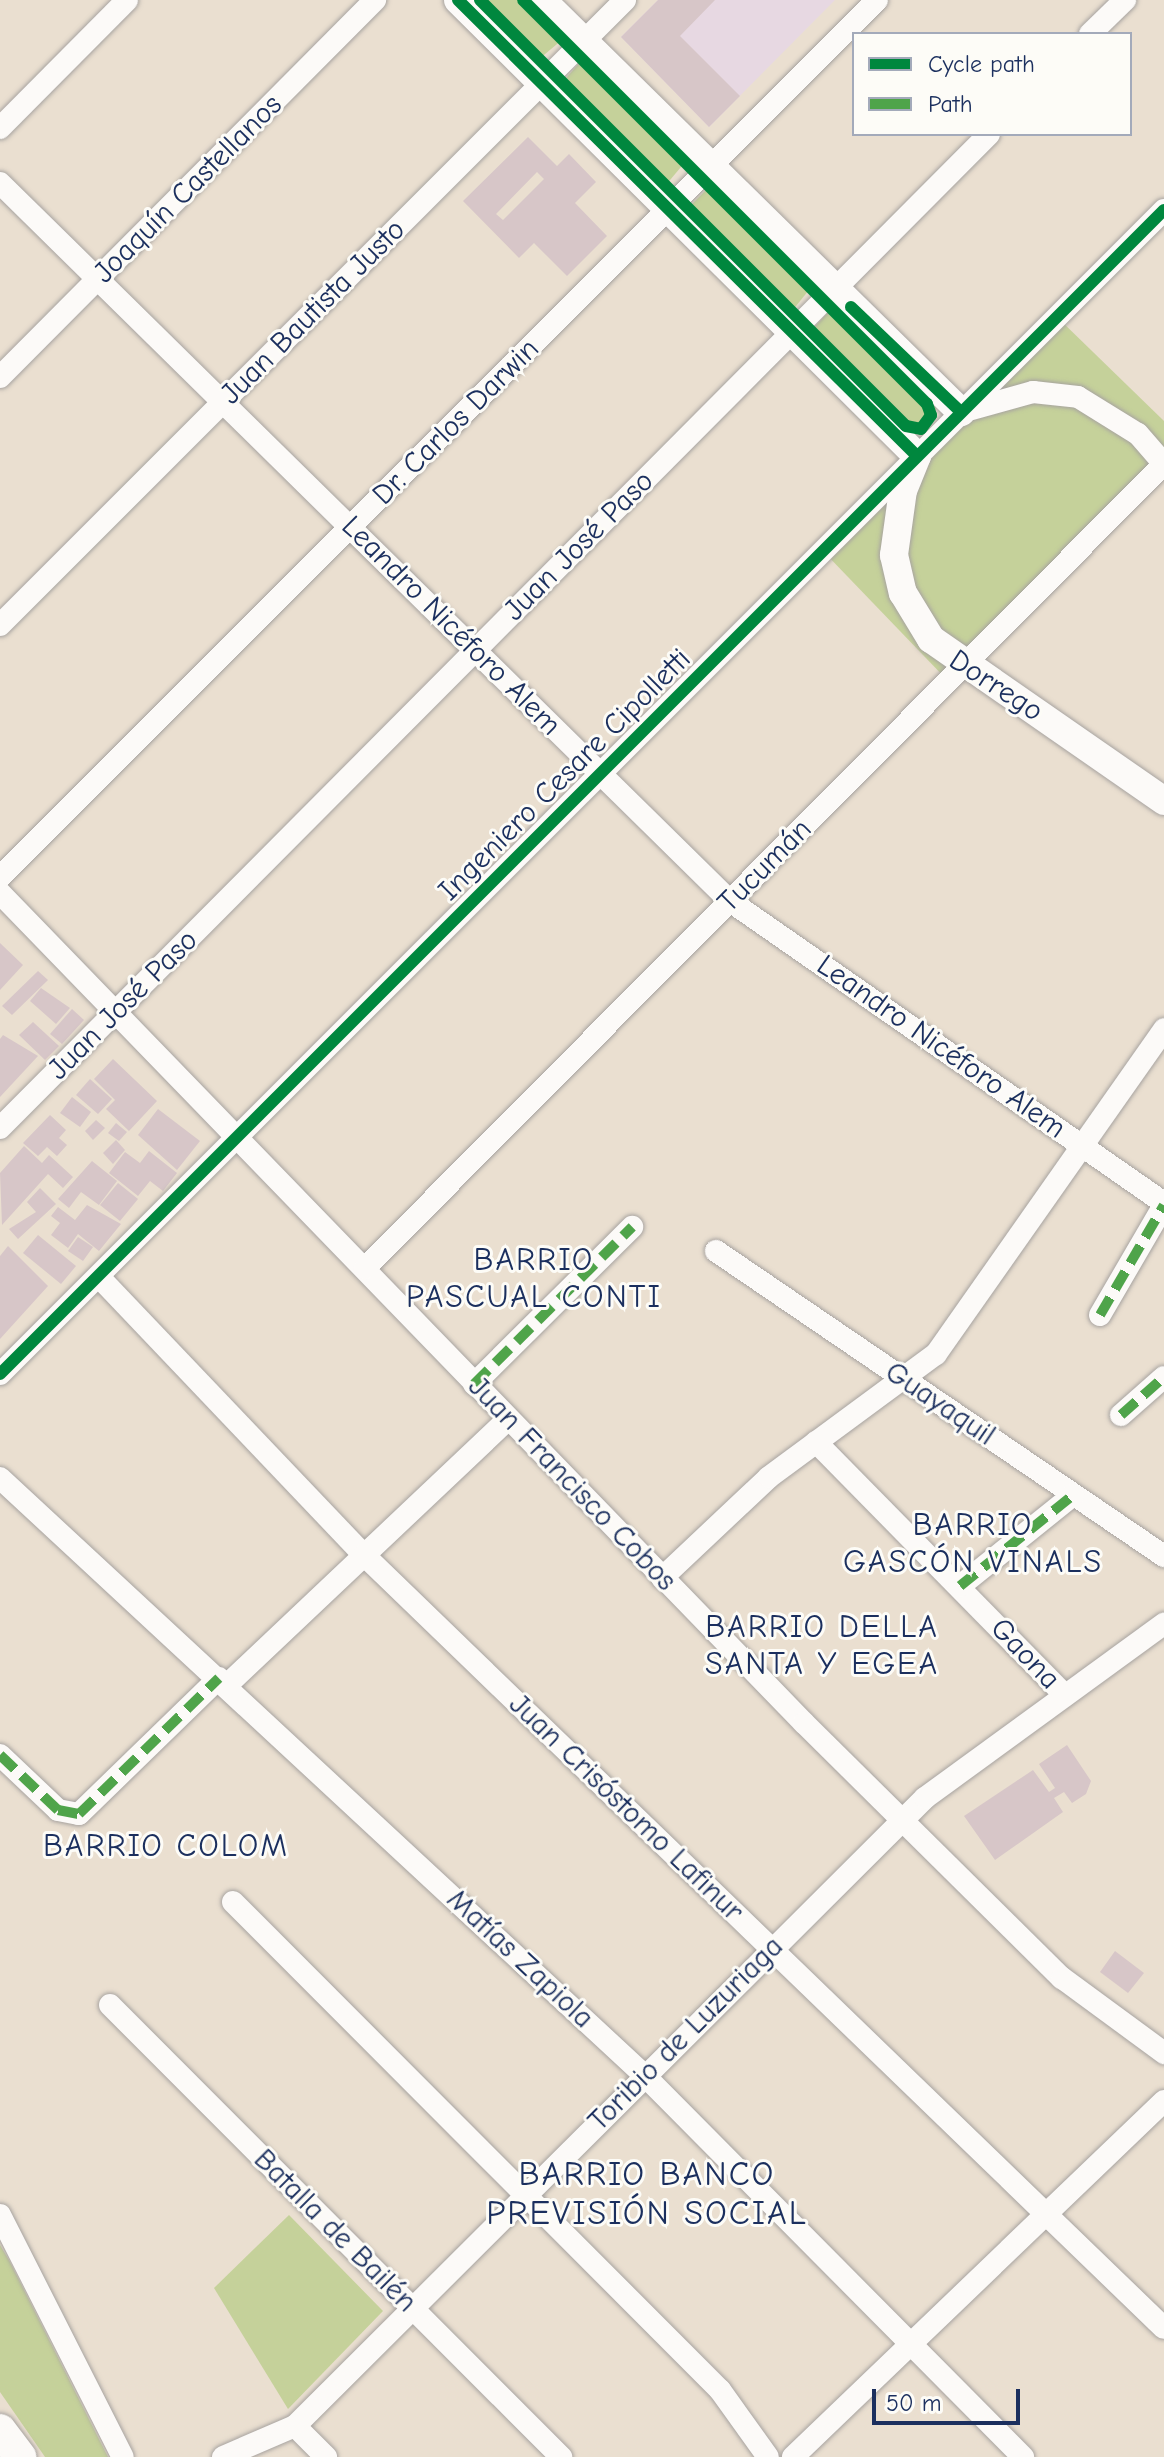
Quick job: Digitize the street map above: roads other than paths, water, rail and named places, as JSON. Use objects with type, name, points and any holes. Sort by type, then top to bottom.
[{"type":"highway","points":[[0,2430],[20,2457]]},
{"type":"main road","points":[[458,0],[917,456]]},
{"type":"main road","points":[[542,0],[833,290],[961,412]]},
{"type":"main road","name":"Dorrego","points":[[917,456],[896,525],[898,577],[931,639],[947,657],[968,663],[1164,801]]},
{"type":"street","points":[[0,128],[127,0]]},
{"type":"street","name":"Joaquín Castellanos","points":[[0,377],[375,0]]},
{"type":"street","name":"Juan Bautista Justo","points":[[0,625],[625,0]]},
{"type":"street","name":"Dr. Carlos Darwin","points":[[0,877],[877,0]]},
{"type":"street","points":[[1092,32],[1125,0]]},
{"type":"street","name":"Juan José Paso","points":[[0,1128],[987,136]]},
{"type":"street","name":"Leandro Nicéforo Alem","points":[[0,183],[730,901],[1164,1204]]},
{"type":"street","name":"Ingeniero Cesare Cipolletti","points":[[0,1374],[240,1139],[1164,210]]},
{"type":"street","points":[[961,412],[1033,392],[1078,397],[1138,434],[1164,464]]},
{"type":"street","name":"Tucumán","points":[[365,1268],[1164,464]]},
{"type":"street","name":"Juan Francisco Cobos","points":[[0,893],[662,1578],[902,1819],[1062,1978],[1164,2053]]},
{"type":"street","points":[[662,1578],[816,1442],[904,1380],[945,1342],[1164,1029]]},
{"type":"street","points":[[1100,1315],[1164,1204]]},
{"type":"street","points":[[474,1384],[632,1227]]},
{"type":"street","name":"Guayaquil","points":[[716,1251],[1164,1556]]},
{"type":"street","name":"Juan Crisóstomo Lafinur","points":[[100,1278],[364,1555],[1164,2328]]},
{"type":"street","points":[[1121,1415],[1164,1377]]},
{"type":"street","points":[[0,1755],[58,1810],[79,1814],[364,1555],[508,1419]]},
{"type":"street","name":"Gaona","points":[[816,1442],[1065,1695]]},
{"type":"street","name":"Matías Zapiola","points":[[0,1478],[645,2076],[1023,2457]]},
{"type":"street","points":[[960,1586],[1073,1495]]},
{"type":"street","name":"Toribio de Luzuriaga","points":[[223,2457],[295,2426],[902,1819],[1164,1624]]},
{"type":"street","points":[[233,1902],[720,2390],[768,2457]]},
{"type":"street","name":"Batalla de Bailén","points":[[110,2005],[561,2457]]},
{"type":"street","points":[[793,2457],[1164,2101]]},
{"type":"street","points":[[0,2215],[123,2457]]},
{"type":"street","points":[[295,2426],[326,2457]]},
{"type":"district","name":"BARRIO PASCUAL CONTI","points":[[534,1280]]},
{"type":"district","name":"BARRIO GASCÓN VINALS","points":[[973,1544]]},
{"type":"district","name":"BARRIO DELLA SANTA Y EGEA","points":[[822,1646]]},
{"type":"district","name":"BARRIO COLOM","points":[[166,1846]]},
{"type":"district","name":"BARRIO BANCO PREVISIÓN SOCIAL","points":[[647,2194]]}]
